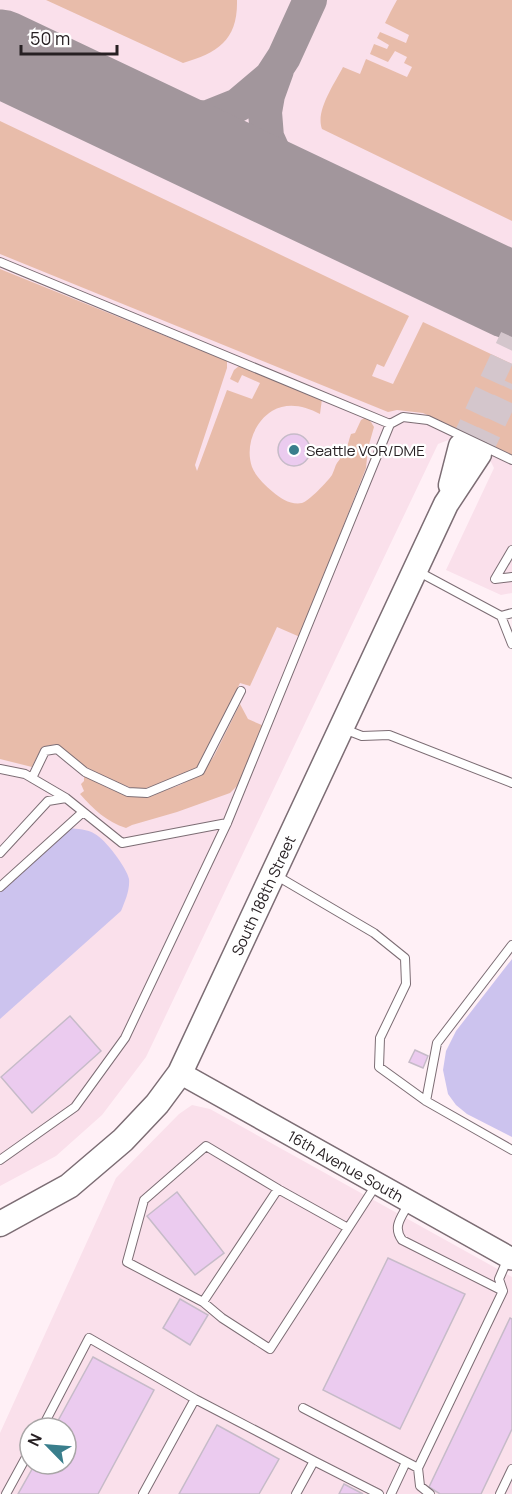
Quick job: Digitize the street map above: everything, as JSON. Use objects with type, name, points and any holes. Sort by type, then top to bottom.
[{"type":"main road","name":"South 188th Street","points":[[0,1224],[69,1186],[123,1140],[157,1104],[180,1073],[470,450]]},
{"type":"street","name":"16th Avenue South","points":[[180,1073],[510,1258]]},
{"type":"lane","points":[[0,262],[390,424]]},
{"type":"lane","points":[[0,1160],[75,1107],[125,1038],[227,822],[390,424],[403,417],[428,420],[512,460]]},
{"type":"lane","points":[[512,550],[495,579],[512,577]]},
{"type":"lane","points":[[415,569],[501,615],[512,613]]},
{"type":"lane","points":[[501,615],[512,644]]},
{"type":"lane","points":[[32,778],[45,751],[57,749],[85,772],[128,792],[147,793],[200,771],[241,691]]},
{"type":"lane","points":[[341,728],[362,736],[389,735],[512,783]]},
{"type":"lane","points":[[0,769],[25,774],[66,798],[122,843],[227,822]]},
{"type":"lane","points":[[0,853],[48,801],[66,798]]},
{"type":"lane","points":[[0,887],[83,812]]},
{"type":"lane","points":[[273,874],[374,933],[405,958],[406,984],[380,1038],[379,1067],[426,1101],[512,1150]]},
{"type":"lane","points":[[426,1101],[437,1043],[512,945]]},
{"type":"lane","points":[[348,1228],[206,1146],[144,1200],[127,1262],[203,1302],[222,1318],[270,1349],[348,1228],[376,1183]]},
{"type":"lane","points":[[203,1302],[278,1189]]},
{"type":"lane","points":[[410,1202],[397,1226],[397,1234],[402,1240],[502,1291]]},
{"type":"lane","points":[[430,1494],[420,1486],[418,1468],[502,1291],[499,1279],[510,1258]]},
{"type":"lane","points":[[48,1416],[89,1338],[195,1399],[379,1494]]},
{"type":"lane","points":[[142,1494],[195,1399]]},
{"type":"lane","points":[[303,1408],[418,1468]]},
{"type":"lane","points":[[296,1494],[314,1461]]},
{"type":"lane","points":[[391,1494],[406,1462]]},
{"type":"lane","points":[[500,1494],[512,1469]]},
{"type":"lane","points":[[6,1494],[18,1472]]},
{"type":"shaded area","points":[[0,0],[512,0],[512,593],[501,595],[446,570],[494,468],[490,460],[451,439],[438,444],[146,1057],[102,1115],[56,1156],[0,1186]]},
{"type":"shaded area","points":[[46,0],[237,0],[234,25],[224,43],[206,55],[183,63]]},
{"type":"shaded area","points":[[397,0],[512,0],[512,221],[322,129],[323,106],[343,67],[360,74],[366,59],[407,77],[412,67],[404,63],[407,57],[395,51],[388,62],[370,54],[374,44],[387,49],[389,45],[377,38],[380,32],[406,43],[409,35],[385,23]]},
{"type":"shaded area","points":[[0,121],[409,316],[384,367],[377,364],[372,376],[393,384],[423,322],[512,364],[512,455],[423,413],[397,410],[388,412],[0,254]]},
{"type":"shaded area","points":[[0,269],[227,361],[227,368],[195,465],[197,471],[227,390],[252,399],[260,383],[242,375],[238,383],[230,379],[234,370],[239,366],[322,399],[320,414],[296,406],[272,411],[260,422],[253,436],[250,459],[254,471],[267,487],[286,501],[305,502],[326,482],[346,449],[351,434],[355,433],[361,420],[366,417],[374,427],[368,448],[366,468],[300,637],[277,627],[250,686],[240,683],[202,763],[194,770],[163,784],[132,788],[113,781],[84,766],[57,744],[42,747],[32,767],[0,759]]},
{"type":"shaded area","points":[[240,704],[248,719],[264,726],[239,784],[230,793],[126,828],[101,814],[80,794],[84,791],[81,784],[84,781],[84,775],[126,795],[146,797],[180,785],[202,773],[214,756]]},
{"type":"shaded area","points":[[68,828],[92,832],[110,848],[129,879],[126,899],[121,911],[0,1019],[0,890]]},
{"type":"shaded area","points":[[512,959],[512,1137],[467,1114],[456,1105],[448,1094],[443,1070],[446,1051],[456,1031]]},
{"type":"shaded area","points":[[192,1105],[210,1109],[512,1277],[512,1494],[0,1494],[0,1433],[116,1178],[179,1114]]},
{"type":"building","name":"Seattle VOR/DME","points":[[294,434],[306,438],[310,450],[306,462],[294,466],[282,462],[278,450],[282,438]]},
{"type":"building","points":[[70,1016],[101,1051],[32,1113],[1,1077]]},
{"type":"building","points":[[415,1050],[428,1056],[423,1068],[409,1062]]},
{"type":"building","points":[[177,1192],[224,1253],[195,1275],[147,1216]]},
{"type":"building","points":[[388,1258],[465,1294],[400,1429],[323,1390]]},
{"type":"building","points":[[180,1299],[208,1315],[190,1345],[163,1328]]},
{"type":"building","points":[[510,1318],[512,1319],[512,1429],[481,1494],[440,1494],[429,1487]]},
{"type":"building","points":[[93,1357],[154,1390],[98,1494],[18,1494],[28,1476],[78,1476],[78,1416],[61,1416]]},
{"type":"building","points":[[217,1425],[279,1459],[259,1494],[179,1494]]},
{"type":"building","points":[[344,1484],[363,1494],[339,1494]]},
{"type":"taxiway","points":[[134,117],[208,117],[238,105],[271,77],[284,57],[310,0]]},
{"type":"taxiway","points":[[277,70],[265,112],[267,137],[280,166],[310,200]]},
{"type":"runway","points":[[0,53],[512,296]]},
{"type":"tunnel","points":[[461,446],[512,337]]},
{"type":"tunnel","points":[[479,454],[512,384]]},
{"type":"place","name":"Seattle VOR/DME","points":[[294,450]]}]
